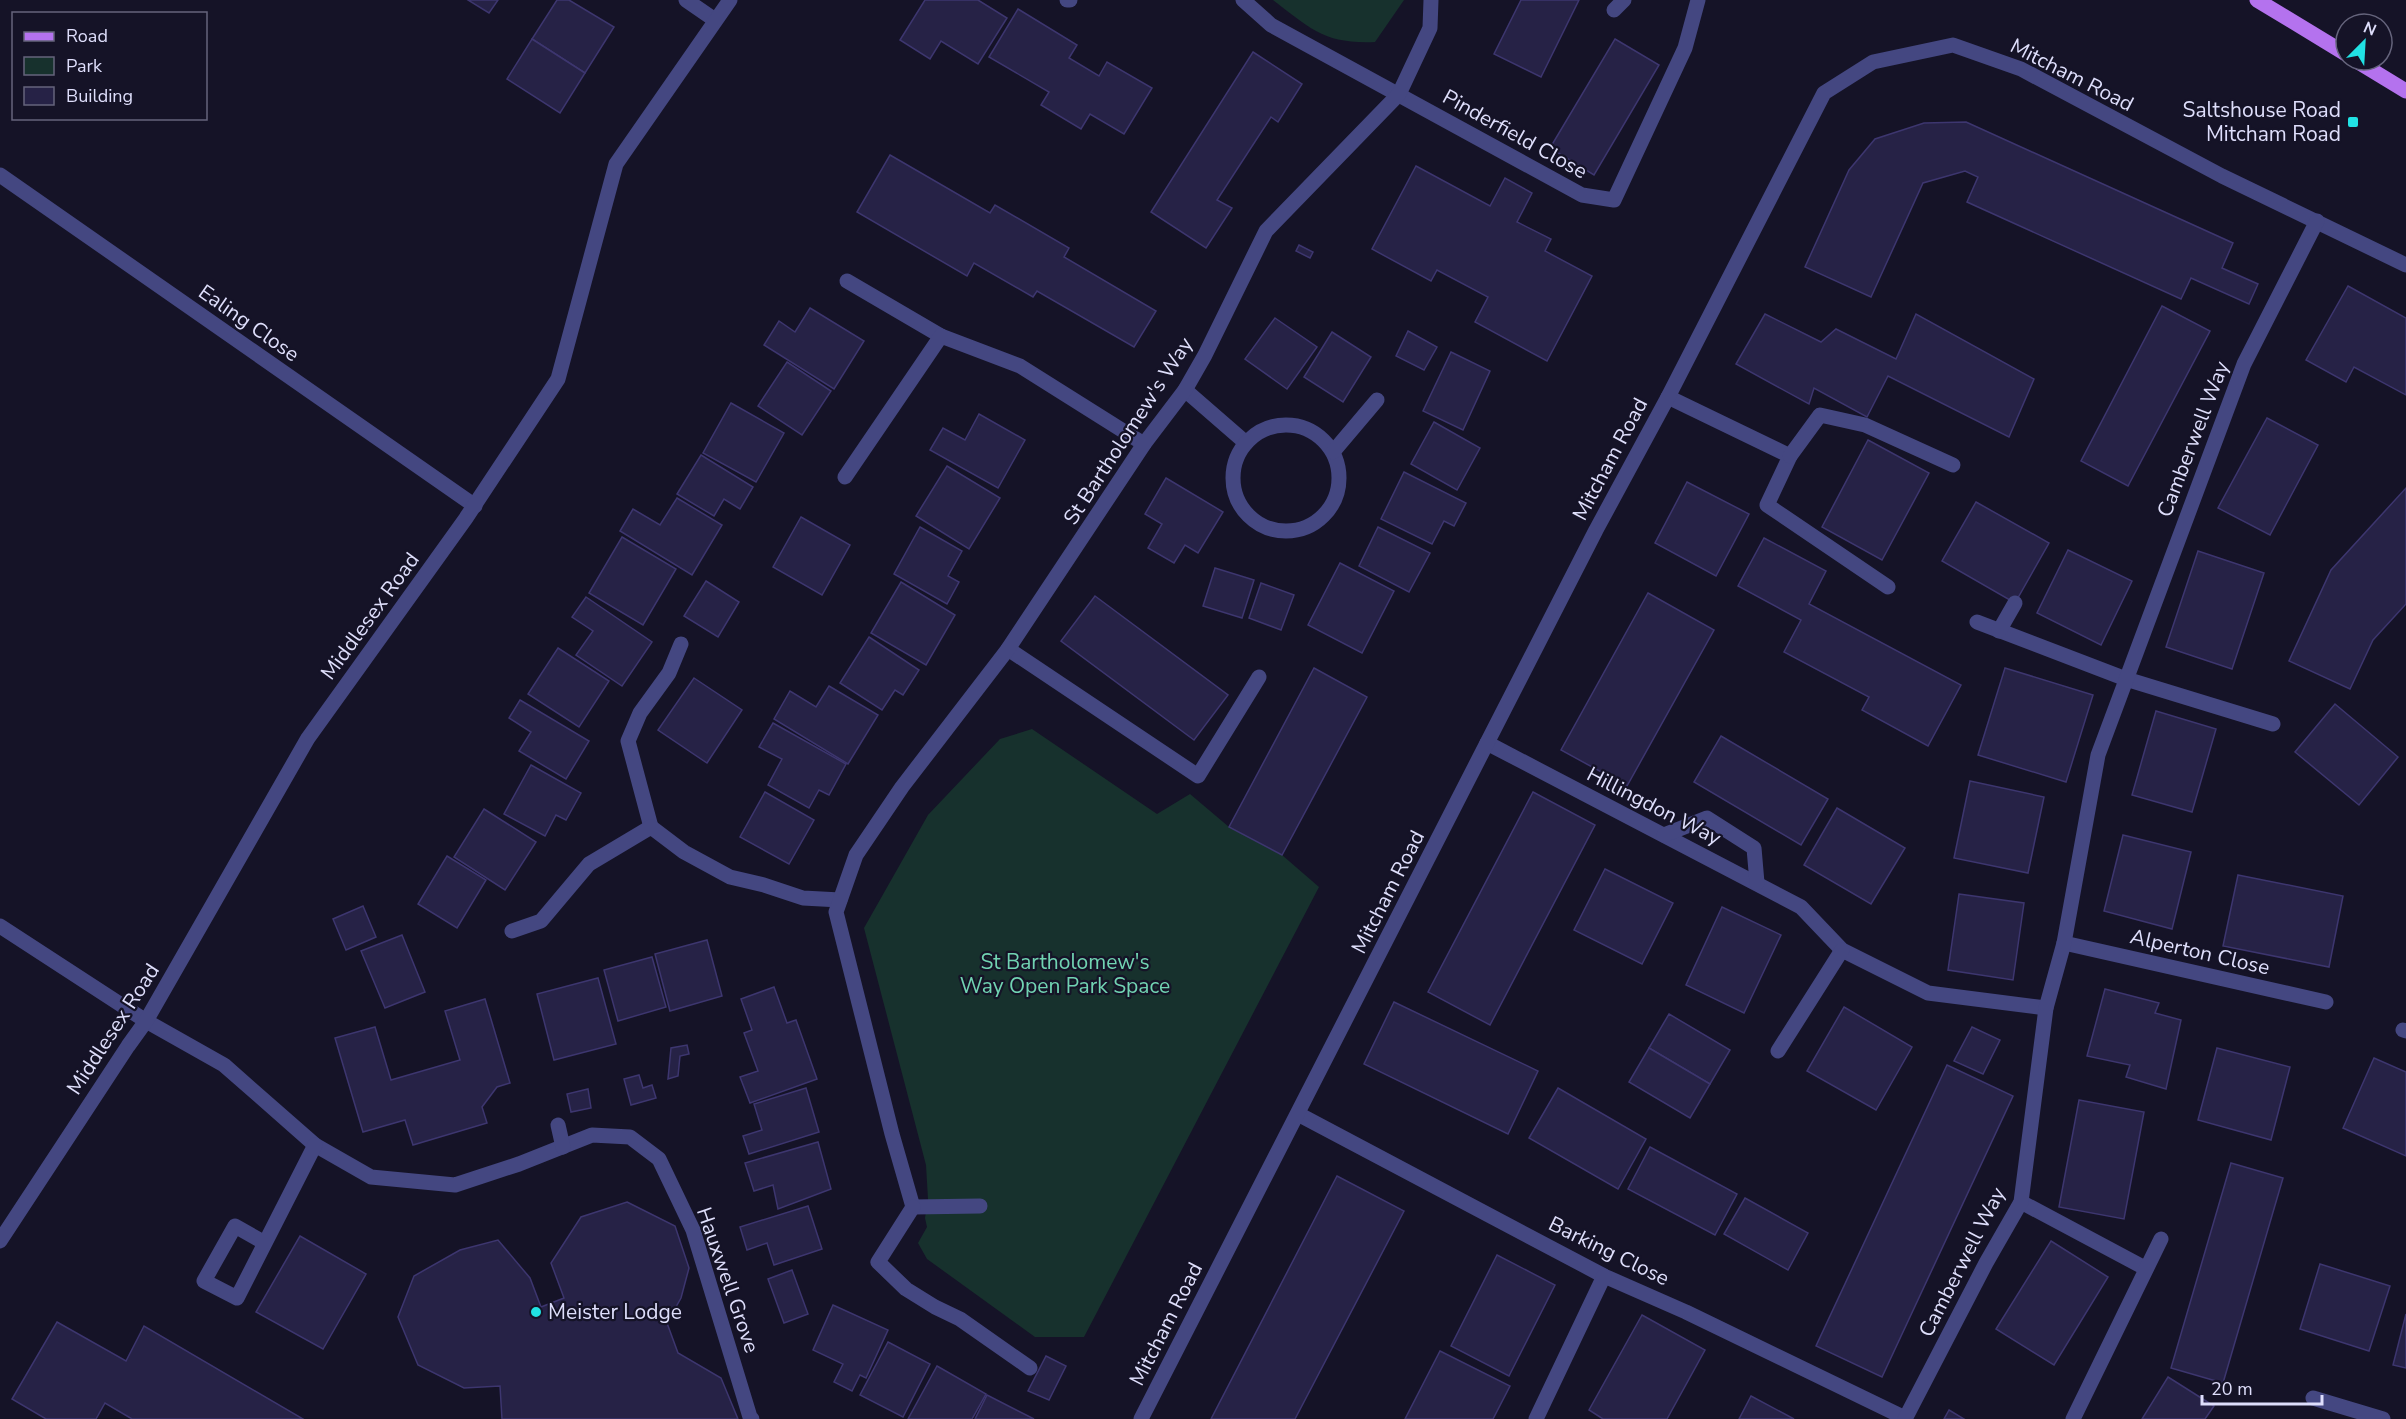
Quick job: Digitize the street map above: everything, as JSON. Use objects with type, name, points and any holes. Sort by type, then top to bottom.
[{"type":"main road","points":[[2258,0],[2334,47]]},
{"type":"main road","points":[[2375,72],[2406,91]]},
{"type":"street","points":[[686,0],[715,21]]},
{"type":"street","name":"Middlesex Road","points":[[0,1241],[128,1046],[147,1021],[308,738],[475,506],[558,379],[616,164],[730,0]]},
{"type":"street","name":"Pinderfield Close","points":[[1243,0],[1271,25],[1582,195],[1614,200],[1685,48],[1698,0]]},
{"type":"street","name":"St Bartholomew's Way","points":[[913,1207],[892,1134],[836,912],[856,855],[902,788],[1008,650],[1144,444],[1185,390],[1205,355],[1266,231],[1399,94],[1430,28],[1431,0]]},
{"type":"street","name":"Mitcham Road","points":[[1141,1419],[1596,530],[1668,397],[1824,93],[1873,62],[1953,45],[2021,69],[2222,176],[2406,265]]},
{"type":"street","name":"Ealing Close","points":[[0,175],[475,506]]},
{"type":"street","name":"Camberwell Way","points":[[1905,1419],[1986,1263],[2021,1202],[2046,1008],[2064,943],[2098,755],[2244,364],[2317,221]]},
{"type":"street","points":[[847,280],[941,336],[1020,366],[1144,444]]},
{"type":"street","points":[[845,477],[941,336]]},
{"type":"street","points":[[1185,390],[1245,443]]},
{"type":"street","points":[[1668,397],[1790,456]]},
{"type":"street","points":[[1333,452],[1377,400]]},
{"type":"street","points":[[1888,587],[1767,506],[1790,456],[1820,415],[1865,425],[1953,465]]},
{"type":"street","points":[[1292,425],[1308,430],[1322,439],[1333,452],[1338,469],[1339,486],[1334,502],[1324,515],[1310,525],[1293,531],[1275,530],[1258,523],[1244,511],[1235,495],[1233,477],[1236,459],[1245,443],[1259,432],[1275,426],[1292,425]]},
{"type":"street","points":[[1999,631],[2015,603]]},
{"type":"street","points":[[1977,622],[2126,679],[2273,724]]},
{"type":"street","points":[[681,644],[669,673],[640,713],[628,741],[651,827],[684,852],[730,877],[803,898],[840,900]]},
{"type":"street","points":[[1008,650],[1198,776],[1259,677]]},
{"type":"street","name":"Hillingdon Way","points":[[1487,742],[1802,907],[1842,950]]},
{"type":"street","points":[[1664,835],[1707,818],[1754,848],[1757,883]]},
{"type":"street","points":[[512,931],[541,921],[589,864],[651,827]]},
{"type":"street","name":"Hauxwell Grove","points":[[0,926],[147,1021],[224,1065],[315,1145],[371,1177],[455,1185],[519,1164],[592,1135],[630,1137],[659,1159],[693,1230],[750,1417],[753,1419]]},
{"type":"street","name":"Alperton Close","points":[[2064,943],[2326,1002]]},
{"type":"street","points":[[1778,1051],[1842,950],[1928,993],[2046,1008]]},
{"type":"street","name":"Barking Close","points":[[1298,1114],[1604,1276],[1686,1312],[1905,1419]]},
{"type":"street","points":[[558,1125],[563,1147]]},
{"type":"street","points":[[265,1243],[235,1226],[204,1281],[237,1298],[315,1145]]},
{"type":"street","points":[[2021,1202],[2145,1268]]},
{"type":"street","points":[[980,1206],[913,1207],[878,1262],[906,1289],[960,1319],[1029,1368]]},
{"type":"street","points":[[2073,1419],[2161,1239]]},
{"type":"street","points":[[1536,1419],[1604,1276]]},
{"type":"street","points":[[2313,1398],[2383,1419]]},
{"type":"green space","points":[[1273,0],[1404,0],[1375,42],[1358,42],[1319,33]]},
{"type":"green space","name":"St Bartholomew's Way Open Park Space","points":[[1032,729],[1157,814],[1190,794],[1229,827],[1282,855],[1319,887],[1084,1337],[1035,1337],[927,1259],[918,1243],[927,1227],[925,1218],[928,1199],[926,1165],[864,928],[928,815],[1000,739]]},
{"type":"building","points":[[468,0],[498,0],[489,13]]},
{"type":"building","points":[[557,0],[569,0],[614,27],[585,73],[532,39]]},
{"type":"building","points":[[925,0],[978,0],[1007,18],[978,64],[941,41],[930,59],[900,40]]},
{"type":"building","points":[[1521,0],[1579,0],[1541,77],[1494,54]]},
{"type":"building","points":[[1018,9],[1077,45],[1069,58],[1099,76],[1107,62],[1152,88],[1124,134],[1090,114],[1081,129],[1041,105],[1049,92],[989,57]]},
{"type":"building","points":[[532,39],[585,73],[560,113],[507,79]]},
{"type":"building","points":[[1615,39],[1659,65],[1594,175],[1550,148]]},
{"type":"building","points":[[1253,52],[1302,84],[1278,122],[1271,117],[1217,200],[1232,208],[1206,248],[1151,212]]},
{"type":"building","points":[[1966,122],[2233,243],[2222,268],[2258,284],[2249,304],[2191,278],[2181,299],[1967,202],[1978,177],[1965,171],[1923,183],[1871,297],[1805,267],[1849,170],[1875,139],[1924,123]]},
{"type":"building","points":[[890,155],[990,213],[995,205],[1069,248],[1064,257],[1156,311],[1134,347],[1037,291],[1033,297],[974,263],[967,276],[857,212]]},
{"type":"building","points":[[1416,166],[1490,206],[1505,178],[1532,193],[1517,222],[1551,239],[1545,251],[1592,276],[1547,361],[1475,322],[1488,297],[1437,270],[1431,281],[1372,249]]},
{"type":"building","points":[[1299,245],[1313,252],[1310,258],[1296,251]]},
{"type":"building","points":[[2348,286],[2406,318],[2406,395],[2354,367],[2346,382],[2306,360]]},
{"type":"building","points":[[2162,306],[2210,331],[2128,486],[2081,461]]},
{"type":"building","points":[[810,308],[864,341],[834,389],[764,345],[779,321],[795,332]]},
{"type":"building","points":[[1765,314],[1821,342],[1836,329],[1896,359],[1916,314],[2034,379],[2009,437],[1888,376],[1867,417],[1814,388],[1809,404],[1736,364]]},
{"type":"building","points":[[1275,318],[1317,347],[1287,389],[1245,359]]},
{"type":"building","points":[[1408,331],[1437,347],[1424,370],[1396,356]]},
{"type":"building","points":[[1332,332],[1371,357],[1343,402],[1304,377]]},
{"type":"building","points":[[1451,352],[1490,371],[1463,430],[1423,411]]},
{"type":"building","points":[[787,362],[831,391],[802,435],[758,406]]},
{"type":"building","points":[[731,403],[784,433],[756,482],[703,453]]},
{"type":"building","points":[[979,414],[1025,440],[998,488],[930,450],[943,428],[965,440]]},
{"type":"building","points":[[2267,418],[2318,445],[2270,535],[2218,508]]},
{"type":"building","points":[[1434,422],[1480,448],[1457,490],[1411,464]]},
{"type":"building","points":[[1868,440],[1929,473],[1882,560],[1822,527]]},
{"type":"building","points":[[701,455],[753,487],[740,509],[724,499],[714,516],[677,494]]},
{"type":"building","points":[[947,466],[1000,498],[969,549],[916,516]]},
{"type":"building","points":[[1404,472],[1466,503],[1454,526],[1444,521],[1432,544],[1381,519]]},
{"type":"building","points":[[1166,478],[1223,512],[1198,553],[1185,545],[1174,563],[1148,548],[1162,524],[1145,514]]},
{"type":"building","points":[[1687,482],[1749,514],[1716,576],[1655,543]]},
{"type":"building","points":[[2406,488],[2406,604],[2373,640],[2350,689],[2289,661],[2331,570]]},
{"type":"building","points":[[677,498],[722,525],[692,575],[620,531],[633,509],[660,525]]},
{"type":"building","points":[[1976,502],[2049,543],[2015,603],[1942,561]]},
{"type":"building","points":[[801,517],[850,545],[822,595],[773,567]]},
{"type":"building","points":[[920,527],[962,551],[948,576],[959,582],[947,604],[894,574]]},
{"type":"building","points":[[1378,527],[1430,553],[1409,592],[1359,566]]},
{"type":"building","points":[[622,537],[676,569],[643,625],[589,593]]},
{"type":"building","points":[[1764,538],[1826,571],[1809,604],[1961,685],[1928,746],[1862,710],[1869,697],[1784,652],[1801,620],[1738,586]]},
{"type":"building","points":[[2068,550],[2132,581],[2101,645],[2037,613]]},
{"type":"building","points":[[2198,551],[2264,573],[2232,669],[2166,647]]},
{"type":"building","points":[[1340,563],[1394,591],[1362,653],[1308,625]]},
{"type":"building","points":[[1215,568],[1254,580],[1242,618],[1203,606]]},
{"type":"building","points":[[706,581],[739,602],[718,637],[684,616]]},
{"type":"building","points":[[901,582],[955,615],[926,665],[871,633]]},
{"type":"building","points":[[1261,583],[1294,595],[1281,630],[1249,618]]},
{"type":"building","points":[[1648,593],[1714,630],[1627,786],[1561,750]]},
{"type":"building","points":[[1095,596],[1228,695],[1194,740],[1061,641]]},
{"type":"building","points":[[586,597],[652,642],[622,686],[576,655],[593,631],[572,617]]},
{"type":"building","points":[[869,637],[919,670],[903,695],[895,690],[882,710],[840,683]]},
{"type":"building","points":[[558,648],[609,681],[579,727],[528,694]]},
{"type":"building","points":[[1314,668],[1367,697],[1282,855],[1229,827]]},
{"type":"building","points":[[2005,668],[2093,695],[2066,782],[1978,755]]},
{"type":"building","points":[[694,678],[742,710],[707,763],[658,730]]},
{"type":"building","points":[[829,686],[878,715],[848,764],[774,719],[790,691],[816,707]]},
{"type":"building","points":[[520,700],[589,741],[566,779],[519,751],[531,732],[509,718]]},
{"type":"building","points":[[2335,704],[2398,757],[2359,805],[2295,752]]},
{"type":"building","points":[[2156,711],[2216,729],[2192,812],[2132,795]]},
{"type":"building","points":[[773,723],[846,764],[829,795],[819,790],[809,808],[768,785],[782,759],[759,747]]},
{"type":"building","points":[[1721,736],[1828,799],[1801,845],[1694,782]]},
{"type":"building","points":[[531,765],[581,793],[566,820],[556,815],[545,836],[504,814]]},
{"type":"building","points":[[1970,781],[2044,797],[2028,873],[1954,858]]},
{"type":"building","points":[[765,792],[814,820],[789,864],[740,837]]},
{"type":"building","points":[[1533,792],[1595,825],[1490,1025],[1428,992]]},
{"type":"building","points":[[1837,808],[1905,848],[1871,904],[1804,865]]},
{"type":"building","points":[[484,809],[536,842],[505,890],[454,857]]},
{"type":"building","points":[[2123,835],[2191,852],[2172,929],[2104,911]]},
{"type":"building","points":[[447,856],[486,880],[457,928],[418,904]]},
{"type":"building","points":[[1605,869],[1673,903],[1642,964],[1574,930]]},
{"type":"building","points":[[2238,875],[2343,896],[2329,967],[2223,946]]},
{"type":"building","points":[[1959,894],[2024,903],[2013,980],[1948,970]]},
{"type":"building","points":[[363,906],[376,937],[346,950],[333,919]]},
{"type":"building","points":[[1722,907],[1781,935],[1744,1013],[1686,985]]},
{"type":"building","points":[[402,935],[425,992],[385,1008],[361,951]]},
{"type":"building","points":[[707,940],[722,996],[670,1011],[655,954]]},
{"type":"building","points":[[652,957],[666,1007],[618,1021],[604,970]]},
{"type":"building","points":[[598,978],[616,1044],[554,1060],[537,994]]},
{"type":"building","points":[[774,987],[787,1023],[796,1020],[817,1079],[750,1103],[740,1077],[758,1071],[744,1033],[752,1030],[741,999]]},
{"type":"building","points":[[2105,989],[2159,1003],[2155,1013],[2181,1020],[2166,1089],[2126,1077],[2130,1065],[2087,1056]]},
{"type":"building","points":[[485,999],[510,1083],[497,1087],[482,1107],[487,1123],[413,1145],[405,1120],[363,1132],[335,1038],[375,1027],[391,1080],[460,1060],[445,1011]]},
{"type":"building","points":[[1394,1002],[1538,1071],[1508,1134],[1364,1064]]},
{"type":"building","points":[[1844,1007],[1912,1047],[1876,1110],[1807,1071]]},
{"type":"building","points":[[1669,1014],[1730,1050],[1710,1084],[1649,1048]]},
{"type":"building","points":[[1972,1027],[2000,1040],[1983,1074],[1954,1061]]},
{"type":"building","points":[[687,1045],[689,1054],[680,1056],[678,1076],[668,1079],[671,1048]]},
{"type":"building","points":[[1649,1048],[1710,1084],[1690,1118],[1629,1082]]},
{"type":"building","points":[[2217,1048],[2290,1067],[2271,1140],[2198,1120]]},
{"type":"building","points":[[2374,1058],[2406,1072],[2406,1156],[2343,1128]]},
{"type":"building","points":[[1947,1065],[2013,1096],[1882,1377],[1816,1346]]},
{"type":"building","points":[[639,1075],[643,1088],[652,1085],[656,1098],[631,1105],[624,1079]]},
{"type":"building","points":[[806,1088],[819,1132],[749,1154],[743,1136],[762,1130],[754,1104]]},
{"type":"building","points":[[1558,1088],[1646,1139],[1618,1189],[1529,1138]]},
{"type":"building","points":[[588,1089],[591,1108],[571,1112],[567,1094]]},
{"type":"building","points":[[2079,1100],[2144,1112],[2124,1219],[2059,1207]]},
{"type":"building","points":[[818,1142],[831,1189],[778,1209],[773,1185],[754,1191],[745,1163]]},
{"type":"building","points":[[1650,1147],[1737,1194],[1715,1235],[1628,1189]]},
{"type":"building","points":[[2231,1163],[2283,1178],[2223,1383],[2171,1368]]},
{"type":"building","points":[[1337,1176],[1404,1211],[1295,1419],[1211,1419]]},
{"type":"building","points":[[1745,1198],[1808,1233],[1788,1270],[1724,1234]]},
{"type":"building","name":"Meister Lodge","points":[[627,1202],[675,1226],[689,1268],[681,1298],[667,1323],[678,1353],[721,1378],[738,1419],[502,1419],[500,1386],[464,1388],[418,1365],[398,1317],[414,1276],[460,1250],[498,1240],[530,1278],[541,1307],[564,1298],[551,1263],[581,1217]]},
{"type":"building","points":[[808,1206],[822,1249],[774,1265],[767,1243],[747,1250],[740,1227]]},
{"type":"building","points":[[300,1236],[366,1274],[323,1349],[256,1312]]},
{"type":"building","points":[[2051,1241],[2108,1277],[2054,1365],[1996,1329]]},
{"type":"building","points":[[1497,1255],[1555,1285],[1509,1376],[1451,1346]]},
{"type":"building","points":[[2320,1264],[2390,1286],[2369,1351],[2300,1329]]},
{"type":"building","points":[[792,1270],[808,1314],[784,1323],[768,1279]]},
{"type":"building","points":[[833,1305],[888,1330],[866,1378],[860,1375],[852,1391],[834,1382],[843,1364],[813,1350]]},
{"type":"building","points":[[2406,1314],[2406,1368],[2393,1365]]},
{"type":"building","points":[[1642,1315],[1705,1350],[1667,1419],[1603,1419],[1589,1410]]},
{"type":"building","points":[[57,1322],[126,1361],[144,1326],[303,1419],[132,1419],[105,1403],[96,1419],[46,1419],[12,1399]]},
{"type":"building","points":[[888,1342],[930,1364],[903,1417],[860,1395]]},
{"type":"building","points":[[1440,1351],[1510,1386],[1493,1419],[1405,1419]]},
{"type":"building","points":[[1046,1356],[1066,1366],[1049,1400],[1028,1391]]},
{"type":"building","points":[[937,1366],[986,1394],[972,1419],[908,1419]]},
{"type":"building","points":[[2168,1377],[2214,1406],[2205,1419],[2142,1419]]},
{"type":"building","points":[[987,1395],[1034,1419],[975,1419]]},
{"type":"building","points":[[1751,1396],[1794,1419],[1739,1419]]},
{"type":"building","points":[[1949,1410],[1964,1419],[1944,1419]]},
{"type":"place","name":"Saltshouse Road Mitcham Road","points":[[2353,122]]},
{"type":"place","name":"Meister Lodge","points":[[536,1312]]}]
